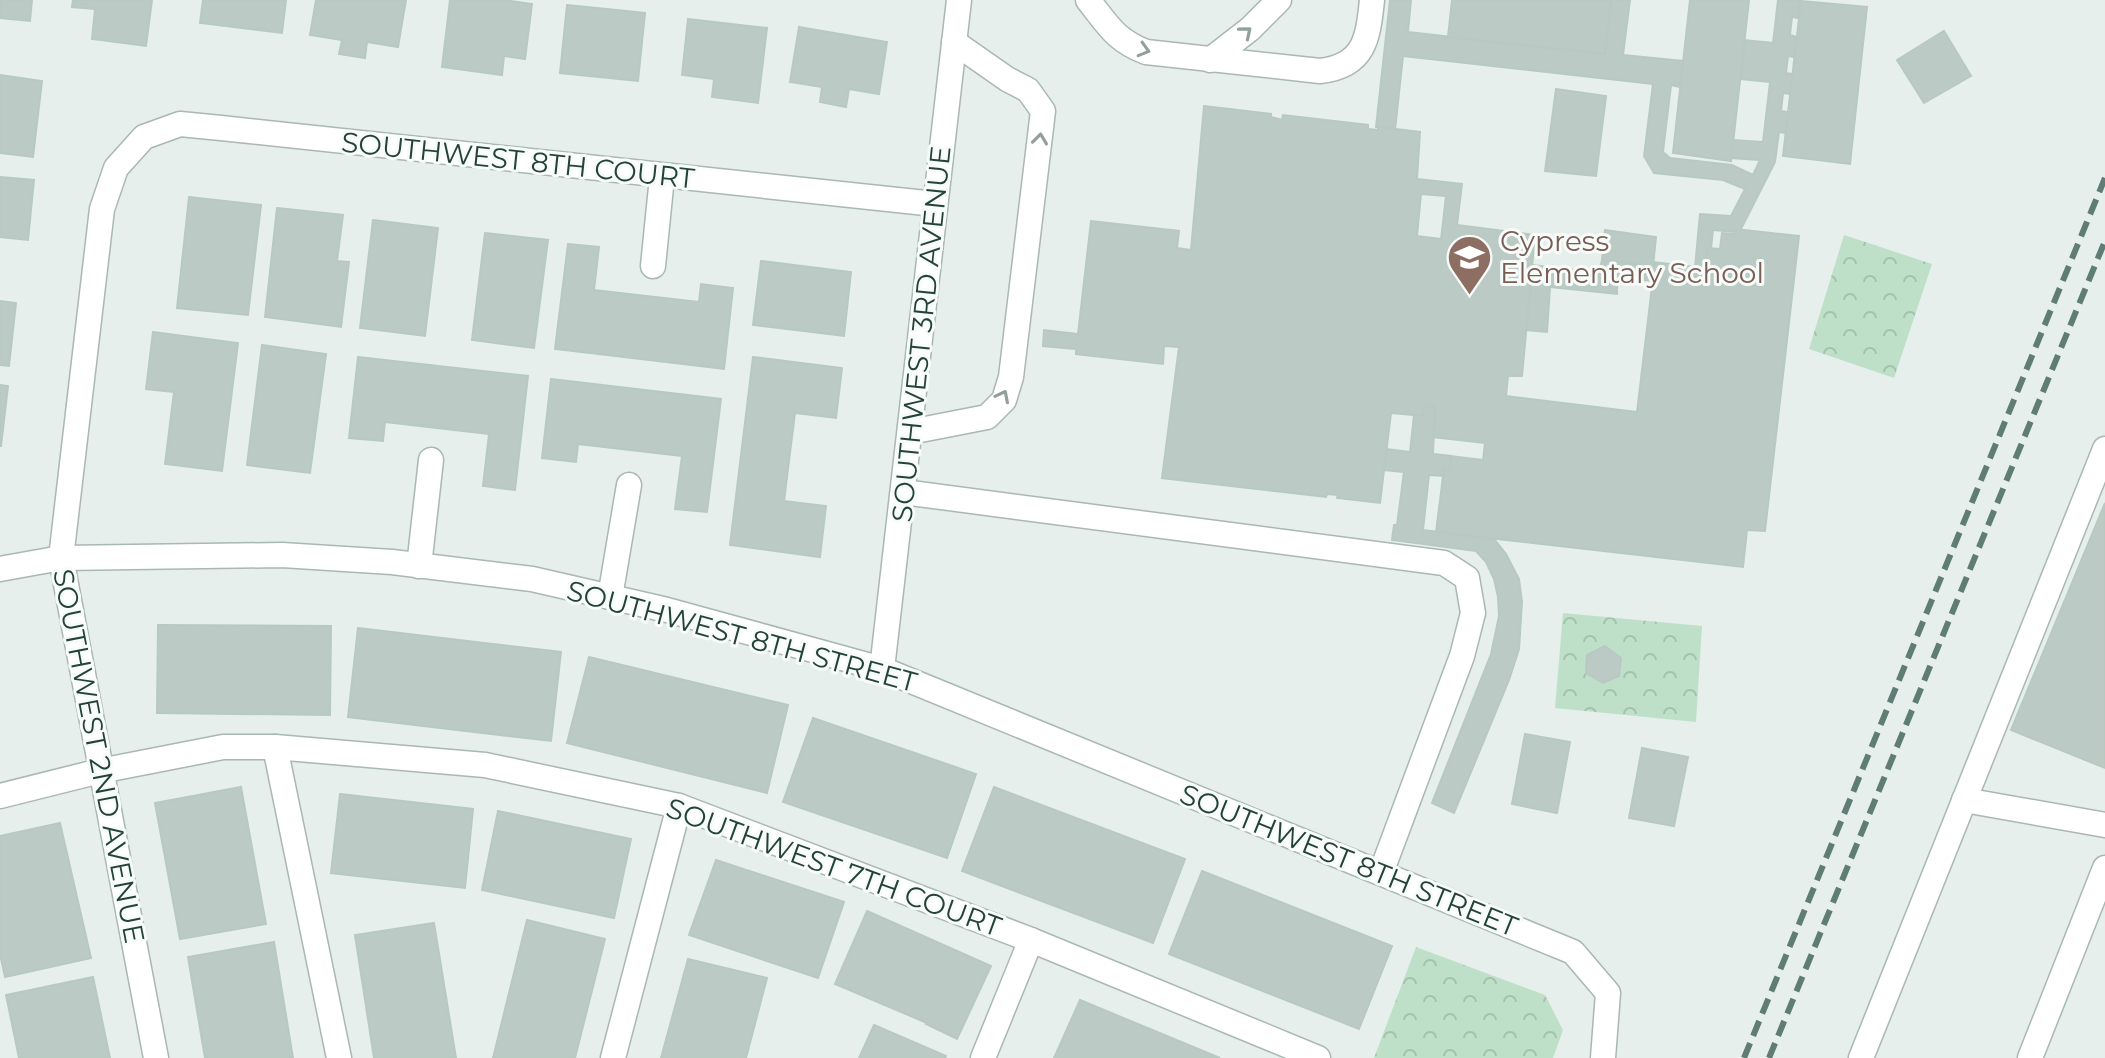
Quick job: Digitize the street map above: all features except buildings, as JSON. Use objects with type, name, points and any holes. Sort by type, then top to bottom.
[{"type":"street","name":"SOUTHWEST 3RD AVENUE","points":[[882,669],[959,0]]},
{"type":"street","points":[[1088,0],[1113,33],[1126,44],[1146,52],[1320,71],[1334,70],[1349,63],[1366,40],[1372,0]]},
{"type":"street","points":[[1210,60],[1250,29],[1279,0]]},
{"type":"street","points":[[910,432],[987,417],[1004,400],[1011,377],[1043,111],[1028,90],[954,42]]},
{"type":"street","name":"SOUTHWEST 8TH COURT","points":[[116,168],[144,137],[180,124],[935,204]]},
{"type":"street","name":"SOUTHWEST 2ND AVENUE","points":[[116,168],[102,209],[61,558],[156,1058]]},
{"type":"street","points":[[653,266],[662,177]]},
{"type":"street","points":[[1861,1058],[2105,449]]},
{"type":"street","points":[[419,566],[431,460]]},
{"type":"street","points":[[610,597],[629,485]]},
{"type":"street","points":[[903,492],[1444,563],[1467,578],[1473,613],[1462,656],[1381,873]]},
{"type":"street","name":"SOUTHWEST 8TH STREET","points":[[0,569],[61,558],[282,555],[419,566],[532,579],[667,610],[882,669],[1573,952],[1608,993],[1603,1058]]},
{"type":"street","name":"SOUTHWEST 7TH COURT","points":[[0,796],[100,771],[223,747],[275,747],[485,765],[679,806],[1031,940],[1266,1048],[1318,1058]]},
{"type":"street","points":[[275,747],[339,1058]]},
{"type":"street","points":[[1964,800],[2105,825]]},
{"type":"street","points":[[613,1058],[679,806]]},
{"type":"street","points":[[2030,1058],[2105,868]]},
{"type":"street","points":[[983,1058],[1031,940]]},
{"type":"green space","points":[[1844,235],[1932,264],[1894,378],[1809,349]]},
{"type":"green space","points":[[1563,613],[1702,626],[1696,722],[1555,708]]},
{"type":"green space","points":[[1416,947],[1545,995],[1563,1030],[1553,1058],[1374,1058]]},
{"type":"railway","points":[[1744,1058],[2105,178]]},
{"type":"railway","points":[[1769,1058],[2105,241]]},
{"type":"place","name":"Cypress Elementary School","points":[[1469,296]]}]
